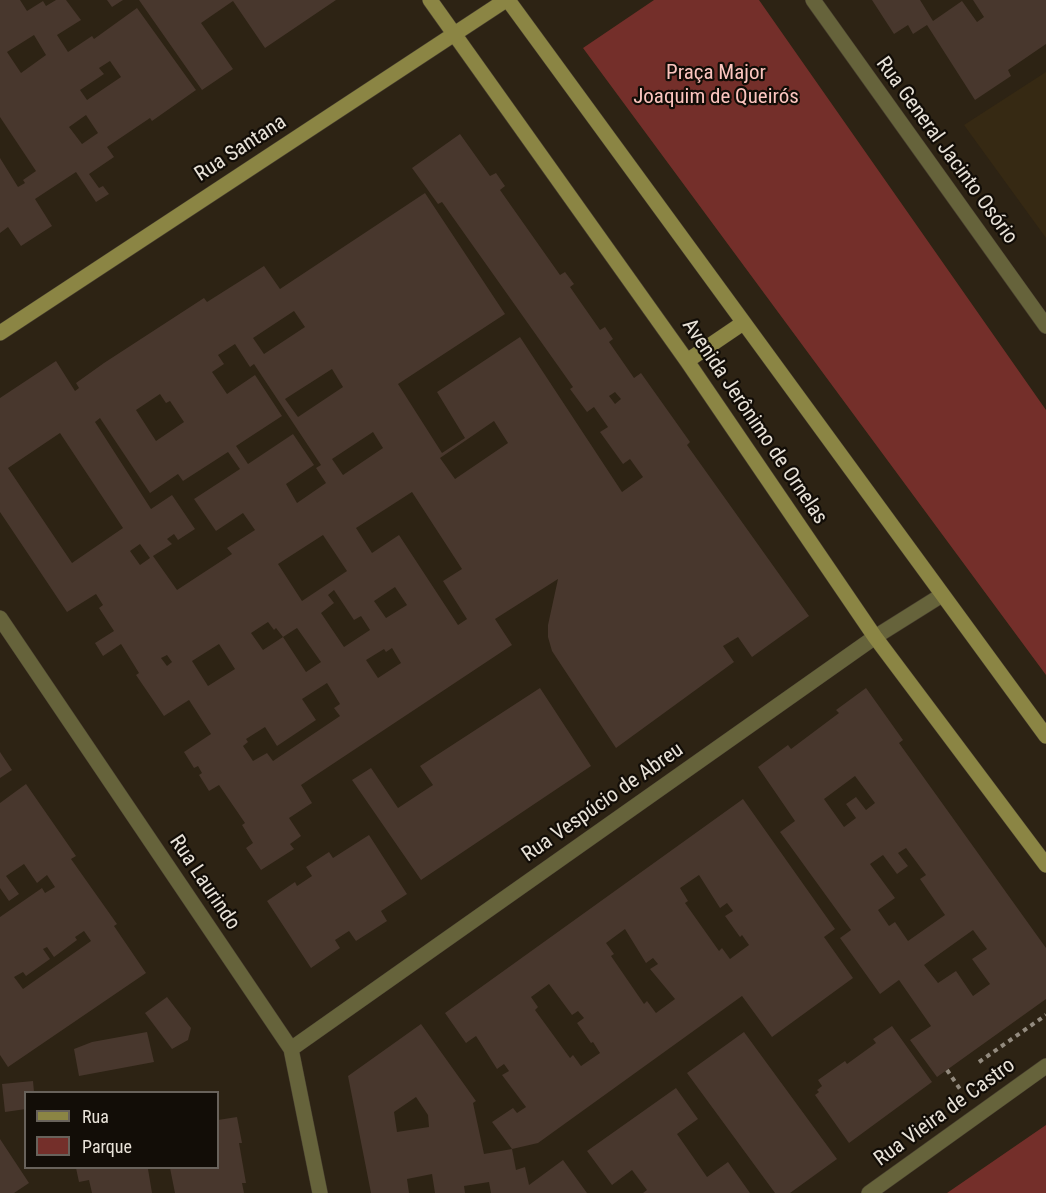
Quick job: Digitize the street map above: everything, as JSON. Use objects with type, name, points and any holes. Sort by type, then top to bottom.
[{"type":"street","name":"Avenida Jerônimo de Ornelas","points":[[430,0],[687,361],[875,637],[1046,865]]},
{"type":"street","name":"Rua Santana","points":[[0,333],[507,0]]},
{"type":"street","points":[[507,0],[1046,736]]},
{"type":"street","name":"Rua General Jacinto Osório","points":[[813,0],[1046,326]]},
{"type":"street","points":[[687,361],[743,323]]},
{"type":"street","name":"Rua Vespúcio de Abreu","points":[[291,1049],[875,637],[942,595]]},
{"type":"street","name":"Rua Laurindo","points":[[0,618],[291,1049],[320,1193]]},
{"type":"street","name":"Rua Vieira de Castro","points":[[869,1193],[1046,1066]]},
{"type":"path","points":[[979,1062],[1046,1015]]},
{"type":"shaded area","points":[[1046,72],[1046,238],[964,125]]},
{"type":"green space","name":"Praça Major Joaquim de Queirós","points":[[654,0],[759,0],[1046,410],[1046,675],[583,48]]},
{"type":"green space","points":[[1046,1125],[1046,1193],[947,1193]]},
{"type":"building","points":[[0,0],[20,0],[27,11],[43,1],[46,6],[56,0],[66,0],[81,20],[57,35],[68,52],[92,36],[94,39],[137,8],[196,90],[152,121],[150,118],[107,147],[114,157],[89,174],[99,188],[103,186],[109,194],[96,202],[76,172],[35,199],[52,226],[21,246],[8,227],[0,233],[0,158],[18,187],[25,183],[23,180],[36,171],[0,117]],"holes":[[[34,35],[46,55],[21,73],[7,52]],[[110,61],[121,77],[87,100],[80,90],[104,74],[99,68]],[[86,115],[98,133],[82,144],[69,127]]]},
{"type":"building","points":[[107,0],[123,0],[112,7]]},
{"type":"building","points":[[139,0],[336,0],[265,48],[233,1],[201,23],[233,69],[202,90]]},
{"type":"building","points":[[872,0],[920,0],[933,21],[962,1],[977,22],[984,17],[973,0],[1046,0],[1046,44],[1008,70],[1011,76],[975,100],[927,25],[913,34],[908,25],[894,34]]},
{"type":"building","points":[[460,134],[490,176],[496,173],[505,186],[500,190],[560,275],[565,272],[574,284],[570,287],[600,330],[605,327],[613,339],[609,342],[634,378],[641,373],[690,442],[687,445],[809,616],[752,657],[738,637],[723,646],[734,662],[616,748],[552,651],[548,637],[548,625],[558,579],[495,619],[512,645],[301,785],[312,803],[289,818],[301,836],[290,844],[294,849],[261,870],[246,848],[253,843],[242,825],[245,823],[219,785],[209,791],[199,775],[202,773],[198,766],[194,768],[184,752],[211,734],[189,700],[164,716],[136,675],[139,673],[121,644],[103,656],[95,643],[114,631],[99,608],[103,605],[96,594],[67,612],[0,512],[0,398],[56,361],[75,391],[79,388],[76,383],[204,298],[207,302],[264,266],[280,289],[425,193],[505,314],[398,384],[442,453],[465,438],[437,392],[520,337],[622,492],[643,477],[630,459],[623,464],[600,432],[608,427],[594,407],[587,412],[570,389],[573,387],[442,202],[438,204],[412,168]],"holes":[[[294,311],[305,327],[264,354],[253,338]],[[235,344],[250,367],[254,364],[321,465],[316,468],[326,483],[297,503],[286,484],[314,465],[293,434],[248,464],[236,446],[282,416],[255,375],[227,394],[212,372],[224,364],[218,355]],[[332,369],[343,387],[298,417],[285,399]],[[615,392],[621,399],[615,404],[609,396]],[[160,394],[166,403],[170,401],[184,422],[156,441],[136,410]],[[100,418],[150,493],[178,474],[183,481],[228,452],[240,469],[194,499],[216,531],[243,513],[255,530],[227,548],[232,554],[177,590],[153,556],[172,544],[167,539],[174,534],[178,540],[195,529],[172,495],[151,509],[95,422]],[[494,421],[508,443],[455,479],[440,458]],[[373,432],[383,448],[343,475],[332,459]],[[60,433],[123,528],[72,563],[8,468]],[[412,492],[462,569],[443,581],[467,619],[458,625],[399,535],[372,553],[356,528]],[[323,535],[347,571],[302,601],[278,564]],[[140,544],[150,558],[140,565],[130,551]],[[395,587],[407,605],[386,618],[374,601]],[[334,590],[354,620],[361,616],[370,630],[344,647],[321,613],[334,603],[328,595]],[[268,622],[283,637],[263,650],[251,633]],[[297,628],[321,662],[306,672],[283,637]],[[219,644],[235,669],[208,686],[192,661]],[[392,648],[401,663],[378,678],[366,660],[384,649],[386,652]],[[167,655],[172,662],[167,666],[161,658]],[[327,683],[340,704],[334,708],[340,716],[273,761],[267,753],[253,761],[243,746],[248,742],[246,739],[265,727],[277,746],[316,720],[302,699]]]},
{"type":"building","points":[[540,688],[591,766],[421,880],[352,780],[371,768],[398,808],[433,785],[420,766]]},
{"type":"building","points":[[866,688],[903,740],[899,743],[1046,948],[1046,999],[937,1077],[910,1040],[931,1026],[899,980],[880,994],[840,938],[851,930],[780,832],[795,821],[758,767],[788,745],[791,749],[839,713],[836,710]],"holes":[[[855,776],[875,803],[866,810],[856,797],[846,804],[856,818],[844,827],[824,799]],[[906,848],[926,875],[920,879],[945,915],[908,941],[895,922],[889,926],[878,910],[895,898],[870,864],[883,855],[897,874],[908,866],[898,853]],[[973,930],[987,949],[972,959],[990,984],[973,996],[956,971],[938,983],[924,965]]]},
{"type":"building","points":[[0,752],[12,770],[0,778]]},
{"type":"building","points":[[26,784],[76,856],[71,859],[117,924],[114,926],[146,973],[8,1067],[0,1055],[0,917],[42,888],[45,893],[55,887],[47,875],[37,883],[24,864],[6,876],[19,894],[9,901],[0,888],[0,803]],"holes":[[[84,931],[91,941],[23,989],[14,977],[23,972],[26,976],[50,959],[43,949],[47,947],[54,957],[77,940],[75,937]]]},
{"type":"building","points":[[743,799],[835,929],[824,937],[853,978],[772,1037],[742,996],[538,1143],[512,1149],[492,1122],[513,1108],[517,1113],[526,1107],[502,1075],[509,1071],[504,1064],[497,1069],[476,1036],[466,1043],[445,1013]],"holes":[[[699,875],[720,908],[727,903],[733,911],[725,916],[740,937],[742,935],[749,945],[730,959],[722,948],[719,951],[685,903],[688,901],[680,888]],[[625,929],[646,963],[653,958],[658,964],[650,969],[675,999],[656,1013],[647,1001],[644,1004],[611,956],[614,954],[606,943]],[[549,984],[572,1015],[578,1011],[584,1018],[577,1023],[600,1053],[581,1066],[573,1055],[570,1058],[535,1010],[538,1007],[531,997]]]},
{"type":"building","points":[[369,835],[407,894],[381,911],[387,921],[356,941],[349,931],[335,940],[340,948],[311,968],[267,901],[295,882],[297,886],[312,876],[306,867],[329,852],[333,858]]},
{"type":"building","points":[[167,997],[191,1028],[188,1040],[172,1049],[145,1013]]},
{"type":"building","points":[[421,1024],[476,1101],[473,1103],[484,1154],[512,1149],[516,1170],[525,1167],[529,1185],[563,1160],[587,1193],[491,1193],[489,1182],[464,1186],[465,1193],[435,1193],[432,1174],[407,1179],[409,1193],[371,1193],[348,1076]],"holes":[[[416,1097],[428,1115],[429,1127],[397,1132],[394,1112]]]},
{"type":"building","points":[[892,1026],[932,1082],[849,1143],[815,1095],[822,1086],[818,1080],[845,1061],[847,1064],[876,1043],[873,1039]]},
{"type":"building","points":[[147,1032],[154,1062],[79,1076],[74,1049],[92,1042]]},
{"type":"building","points":[[744,1032],[837,1159],[790,1193],[775,1193],[687,1073]]},
{"type":"building","points":[[33,1081],[34,1091],[24,1091],[24,1109],[5,1112],[2,1084]]},
{"type":"building","points":[[676,1088],[698,1119],[677,1134],[707,1177],[728,1162],[750,1193],[643,1193],[647,1190],[632,1170],[612,1185],[587,1151]]},
{"type":"building","points":[[237,1117],[246,1183],[242,1183],[244,1193],[175,1193],[170,1169],[219,1169],[219,1120]]},
{"type":"building","points":[[0,1139],[29,1183],[14,1193],[0,1193]]},
{"type":"building","points":[[76,1169],[148,1169],[152,1193],[92,1193],[89,1180],[79,1182]]}]
